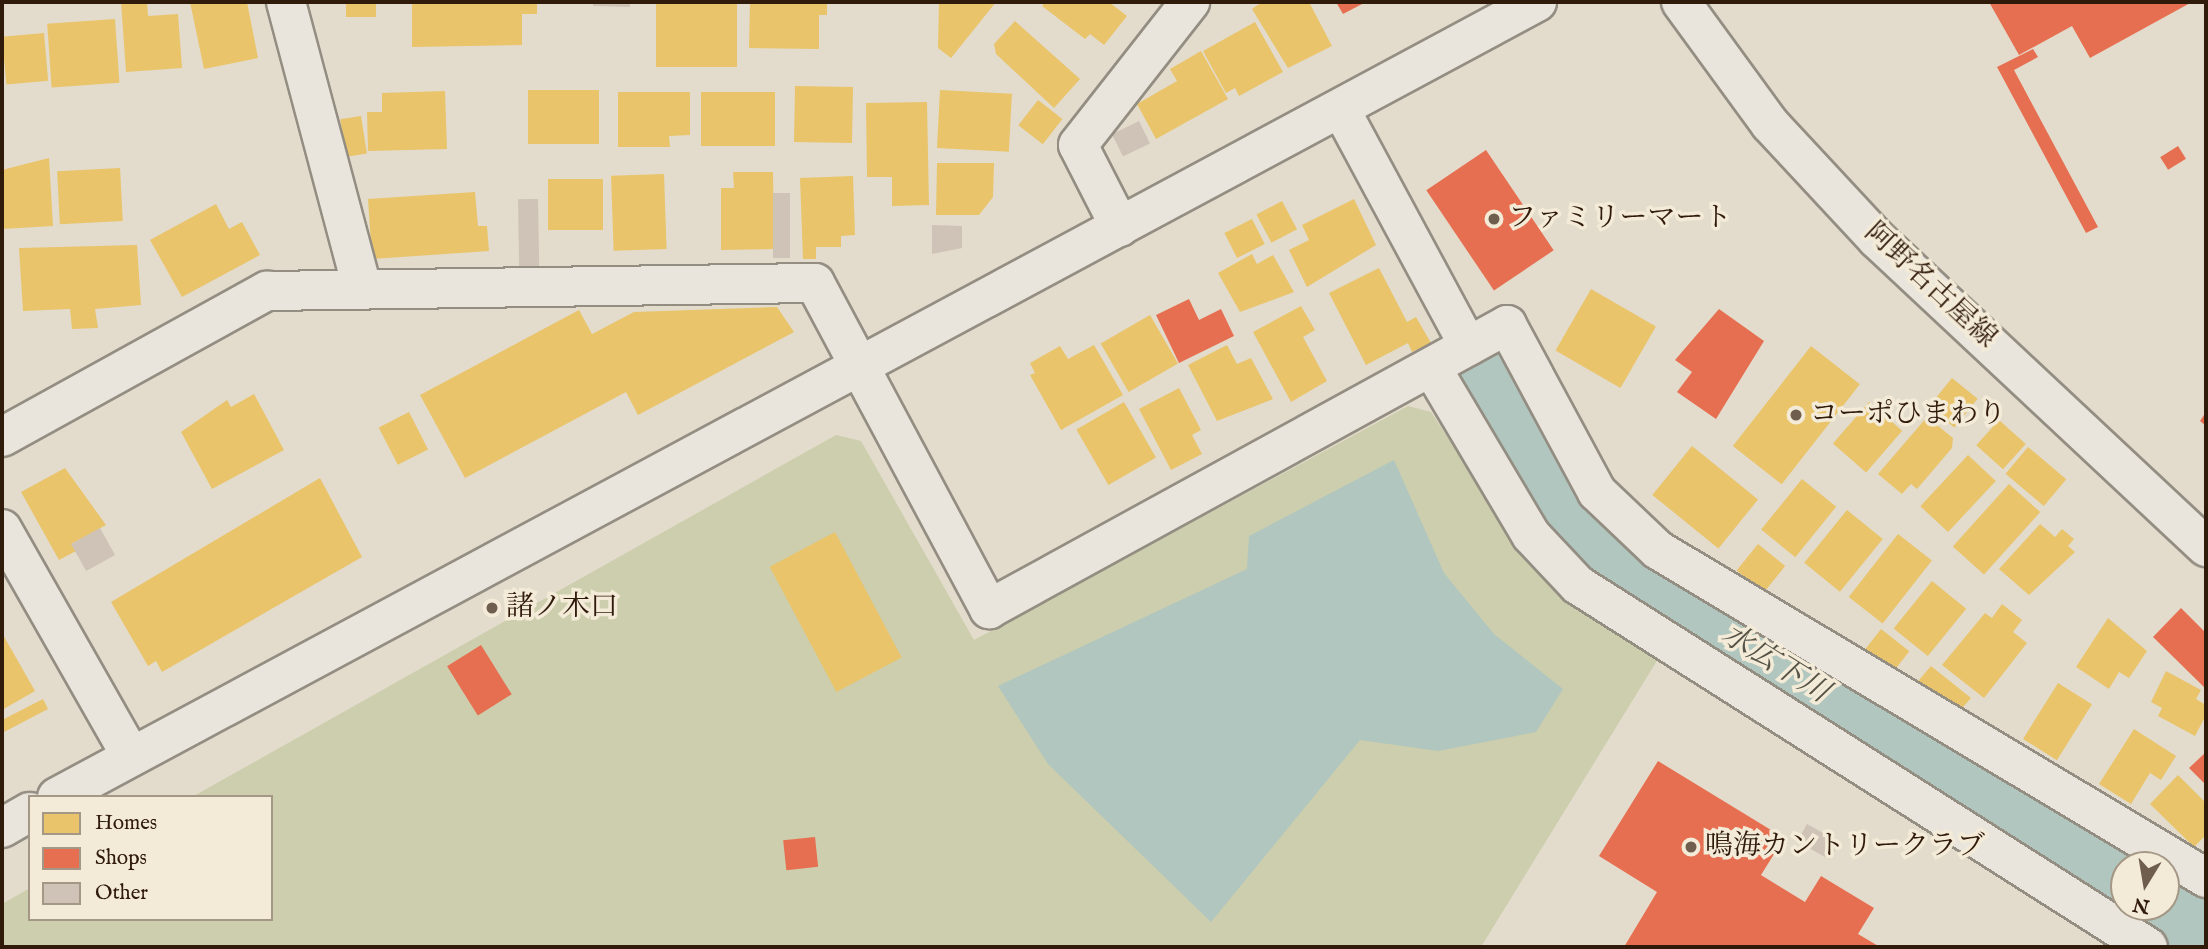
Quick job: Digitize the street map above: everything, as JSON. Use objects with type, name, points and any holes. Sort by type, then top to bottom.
[{"type":"street","points":[[285,2],[362,288]]},
{"type":"street","points":[[1120,227],[1078,145],[1191,2]]},
{"type":"street","points":[[61,795],[1341,110],[1537,2]]},
{"type":"street","name":"阿野名古屋線","points":[[1681,2],[1770,124],[1877,239],[2206,547]]},
{"type":"street","points":[[1341,110],[1468,346]]},
{"type":"street","points":[[2,437],[267,291],[815,283],[855,368],[989,609],[1433,370],[1468,346],[1507,325],[1597,492],[1658,550],[2206,878]]},
{"type":"street","points":[[1433,370],[1513,508],[1549,559],[1578,585],[2148,947]]},
{"type":"street","points":[[2,528],[12,569],[131,756]]},
{"type":"street","points":[[2,828],[28,813]]},
{"type":"green space","points":[[1408,406],[1431,412],[1517,542],[1554,584],[1585,613],[1658,659],[1481,947],[2,947],[2,904],[28,889],[28,921],[273,921],[273,795],[196,795],[836,435],[861,441],[974,640]]},
{"type":"water","points":[[1394,460],[1444,573],[1494,634],[1563,689],[1536,732],[1438,751],[1360,740],[1211,922],[1048,764],[998,686],[1247,569],[1249,536]]},
{"type":"building: Homes","points":[[121,2],[147,2],[148,16],[178,14],[182,68],[126,72]]},
{"type":"building: Homes","points":[[190,2],[247,2],[258,58],[204,69]]},
{"type":"building: Homes","points":[[346,2],[376,2],[376,17],[346,17]]},
{"type":"building: Homes","points":[[412,2],[537,2],[537,14],[522,14],[522,45],[412,47]]},
{"type":"building: Homes","points":[[656,2],[737,2],[737,67],[656,67]]},
{"type":"building: Homes","points":[[750,2],[827,2],[827,15],[819,15],[819,49],[749,48]]},
{"type":"building: Homes","points":[[939,2],[996,2],[951,58],[938,48]]},
{"type":"building: Homes","points":[[1045,2],[1109,2],[1127,16],[1104,45],[1090,34],[1085,39],[1042,6]]},
{"type":"building: Homes","points":[[1262,2],[1309,2],[1332,46],[1288,68],[1252,9]]},
{"type":"building: Homes","points":[[115,19],[119,83],[52,88],[47,24]]},
{"type":"building: Homes","points":[[1015,21],[1080,79],[1054,108],[996,54],[994,44]]},
{"type":"building: Homes","points":[[1255,22],[1283,72],[1239,96],[1235,88],[1226,93],[1203,51]]},
{"type":"building: Homes","points":[[44,33],[48,81],[6,84],[2,37]]},
{"type":"building: Homes","points":[[1201,51],[1228,99],[1156,139],[1137,104],[1177,81],[1170,69]]},
{"type":"building: Homes","points":[[795,86],[853,87],[852,143],[794,142]]},
{"type":"building: Homes","points":[[528,90],[599,90],[599,144],[528,144]]},
{"type":"building: Homes","points":[[940,90],[1012,94],[1009,152],[937,148]]},
{"type":"building: Homes","points":[[445,91],[447,149],[368,151],[367,112],[382,112],[382,93]]},
{"type":"building: Homes","points":[[618,92],[690,92],[690,135],[669,136],[670,147],[618,147]]},
{"type":"building: Homes","points":[[701,92],[775,92],[775,146],[701,146]]},
{"type":"building: Homes","points":[[1038,100],[1062,119],[1043,144],[1018,125]]},
{"type":"building: Homes","points":[[927,102],[929,205],[892,206],[892,177],[867,177],[866,103]]},
{"type":"building: Homes","points":[[361,116],[367,154],[346,157],[340,119]]},
{"type":"building: Homes","points":[[49,158],[53,226],[2,229],[2,170]]},
{"type":"building: Homes","points":[[937,163],[994,163],[993,197],[979,215],[936,215]]},
{"type":"building: Homes","points":[[120,168],[123,221],[60,224],[57,171]]},
{"type":"building: Homes","points":[[733,172],[773,172],[774,249],[721,250],[721,188],[734,188]]},
{"type":"building: Homes","points":[[664,174],[667,249],[614,251],[611,176]]},
{"type":"building: Homes","points":[[853,176],[855,235],[841,236],[841,247],[816,247],[816,259],[803,259],[800,178]]},
{"type":"building: Homes","points":[[548,179],[603,179],[603,230],[548,230]]},
{"type":"building: Homes","points":[[475,192],[478,226],[487,226],[489,251],[372,259],[368,199]]},
{"type":"building: Homes","points":[[1354,199],[1376,245],[1307,287],[1289,250],[1309,240],[1302,225]]},
{"type":"building: Homes","points":[[1282,201],[1297,229],[1271,243],[1256,215]]},
{"type":"building: Homes","points":[[216,204],[229,229],[242,222],[260,255],[182,297],[150,240]]},
{"type":"building: Homes","points":[[1252,219],[1265,244],[1237,258],[1224,233]]},
{"type":"building: Homes","points":[[137,245],[141,305],[95,309],[98,328],[72,329],[70,309],[23,311],[19,248]]},
{"type":"building: Homes","points":[[1252,254],[1257,264],[1273,255],[1294,292],[1240,312],[1218,273]]},
{"type":"building: Homes","points":[[1379,268],[1407,322],[1416,317],[1431,343],[1412,352],[1408,343],[1366,365],[1329,293]]},
{"type":"building: Homes","points":[[1591,289],[1656,326],[1620,388],[1556,350]]},
{"type":"building: Homes","points":[[1301,306],[1315,330],[1303,337],[1327,381],[1291,402],[1253,332]]},
{"type":"building: Homes","points":[[777,307],[794,332],[638,415],[626,392],[465,478],[420,395],[579,310],[592,334],[634,312]]},
{"type":"building: Homes","points":[[1150,315],[1178,363],[1129,392],[1101,344]]},
{"type":"building: Homes","points":[[1094,345],[1123,395],[1061,430],[1030,375],[1035,373],[1030,363],[1060,346],[1068,359]]},
{"type":"building: Homes","points":[[1227,345],[1237,364],[1251,358],[1273,399],[1217,421],[1188,365]]},
{"type":"building: Homes","name":"コーポひまわり","points":[[1811,346],[1860,384],[1782,484],[1733,446]]},
{"type":"building: Homes","points":[[1952,378],[1978,399],[1954,428],[1929,407]]},
{"type":"building: Homes","points":[[1179,388],[1201,430],[1192,435],[1202,454],[1171,470],[1139,409]]},
{"type":"building: Homes","points":[[254,394],[284,450],[212,489],[181,432],[227,400],[231,407]]},
{"type":"building: Homes","points":[[1124,402],[1156,457],[1108,485],[1076,430]]},
{"type":"building: Homes","points":[[1869,402],[1902,431],[1866,472],[1833,444]]},
{"type":"building: Homes","points":[[409,412],[428,449],[398,465],[379,427]]},
{"type":"building: Homes","points":[[1927,417],[1953,438],[1952,448],[1917,489],[1911,484],[1902,494],[1878,474]]},
{"type":"building: Homes","points":[[1999,420],[2026,444],[2003,469],[1976,445]]},
{"type":"building: Homes","points":[[1692,446],[1758,499],[1718,548],[1652,495]]},
{"type":"building: Homes","points":[[2028,447],[2066,479],[2044,506],[2006,474]]},
{"type":"building: Homes","points":[[1968,455],[1996,481],[1948,532],[1920,506]]},
{"type":"building: Homes","points":[[65,468],[106,525],[71,544],[76,551],[59,560],[21,492]]},
{"type":"building: Homes","points":[[320,478],[362,557],[162,672],[156,661],[148,666],[111,602]]},
{"type":"building: Homes","points":[[1802,479],[1836,507],[1795,557],[1761,530]]},
{"type":"building: Homes","points":[[2009,484],[2040,512],[1984,575],[1953,546]]},
{"type":"building: Homes","points":[[1847,510],[1883,539],[1840,592],[1804,563]]},
{"type":"building: Homes","points":[[2040,524],[2055,537],[2062,529],[2074,539],[2068,546],[2075,552],[2029,595],[1999,569]]},
{"type":"building: Homes","points":[[835,532],[902,657],[836,692],[770,567]]},
{"type":"building: Homes","points":[[1898,534],[1932,560],[1883,624],[1849,597]]},
{"type":"building: Homes","points":[[1758,544],[1785,566],[1764,592],[1737,570]]},
{"type":"building: Homes","points":[[1932,581],[1966,609],[1928,656],[1894,628]]},
{"type":"building: Homes","points":[[2002,604],[2022,620],[2013,632],[2027,643],[1984,698],[1942,665],[1985,613],[1992,618]]},
{"type":"building: Homes","points":[[2108,618],[2147,651],[2129,678],[2119,672],[2109,689],[2076,667]]},
{"type":"building: Homes","points":[[1881,629],[1909,651],[1891,675],[1863,653]]},
{"type":"building: Homes","points":[[2,633],[35,691],[2,710]]},
{"type":"building: Homes","points":[[1931,666],[1971,698],[1957,714],[1913,687]]},
{"type":"building: Homes","points":[[2166,671],[2201,690],[2196,699],[2206,705],[2206,715],[2195,736],[2158,716],[2162,708],[2151,702]]},
{"type":"building: Homes","points":[[2058,683],[2092,704],[2057,760],[2023,739]]},
{"type":"building: Homes","points":[[43,699],[48,709],[2,733],[2,720]]},
{"type":"building: Homes","points":[[2134,729],[2176,756],[2161,780],[2150,773],[2131,804],[2099,784]]},
{"type":"building: Homes","points":[[2178,775],[2206,803],[2206,835],[2194,847],[2150,804]]},
{"type":"building: Shops","points":[[1336,2],[1366,2],[1343,14]]},
{"type":"building: Shops","points":[[1989,2],[2192,2],[2090,58],[2072,26],[2019,55]]},
{"type":"building: Shops","points":[[2033,49],[2038,57],[2014,70],[2098,227],[2086,233],[1997,67]]},
{"type":"building: Shops","points":[[2178,146],[2186,159],[2168,170],[2160,157]]},
{"type":"building: Shops","points":[[1486,150],[1554,250],[1494,291],[1426,190]]},
{"type":"building: Shops","points":[[1189,299],[1199,320],[1221,309],[1234,336],[1179,363],[1156,315]]},
{"type":"building: Shops","points":[[1719,309],[1764,341],[1716,419],[1677,392],[1692,372],[1675,360]]},
{"type":"building: Shops","points":[[2206,412],[2206,426],[2200,421]]},
{"type":"building: Shops","points":[[2181,608],[2206,633],[2206,689],[2153,637]]},
{"type":"building: Shops","points":[[481,645],[512,694],[478,715],[447,666]]},
{"type":"building: Shops","points":[[2206,752],[2206,785],[2189,768]]},
{"type":"building: Shops","name":"鳴海カントリークラブ","points":[[1658,761],[1784,838],[1761,875],[1805,902],[1821,876],[1874,908],[1858,934],[1880,947],[1624,947],[1657,892],[1599,856]]},
{"type":"building: Shops","points":[[815,837],[818,867],[786,870],[783,840]]},
{"type":"building: Other","points":[[593,2],[630,2],[630,7],[593,6]]},
{"type":"building: Other","points":[[1139,121],[1150,143],[1123,157],[1112,134]]},
{"type":"building: Other","points":[[773,193],[790,193],[790,258],[773,258]]},
{"type":"building: Other","points":[[518,199],[538,199],[539,267],[519,267]]},
{"type":"building: Other","points":[[932,225],[962,226],[962,248],[932,254]]},
{"type":"building: Other","points":[[100,528],[115,555],[86,571],[71,544]]},
{"type":"building: Other","points":[[1807,824],[1839,842],[1830,859],[1797,841]]},
{"type":"waterway","name":"水広下川","points":[[1487,383],[1569,523],[1602,555],[2110,874]]},
{"type":"waterway","name":"水広下川","points":[[2180,917],[2206,933]]},
{"type":"place","name":"ファミリーマート","points":[[1494,219]]},
{"type":"place","name":"コーポひまわり","points":[[1796,415]]},
{"type":"place","name":"諸ノ木口","points":[[492,608]]},
{"type":"place","name":"鳴海カントリークラブ","points":[[1691,847]]}]
